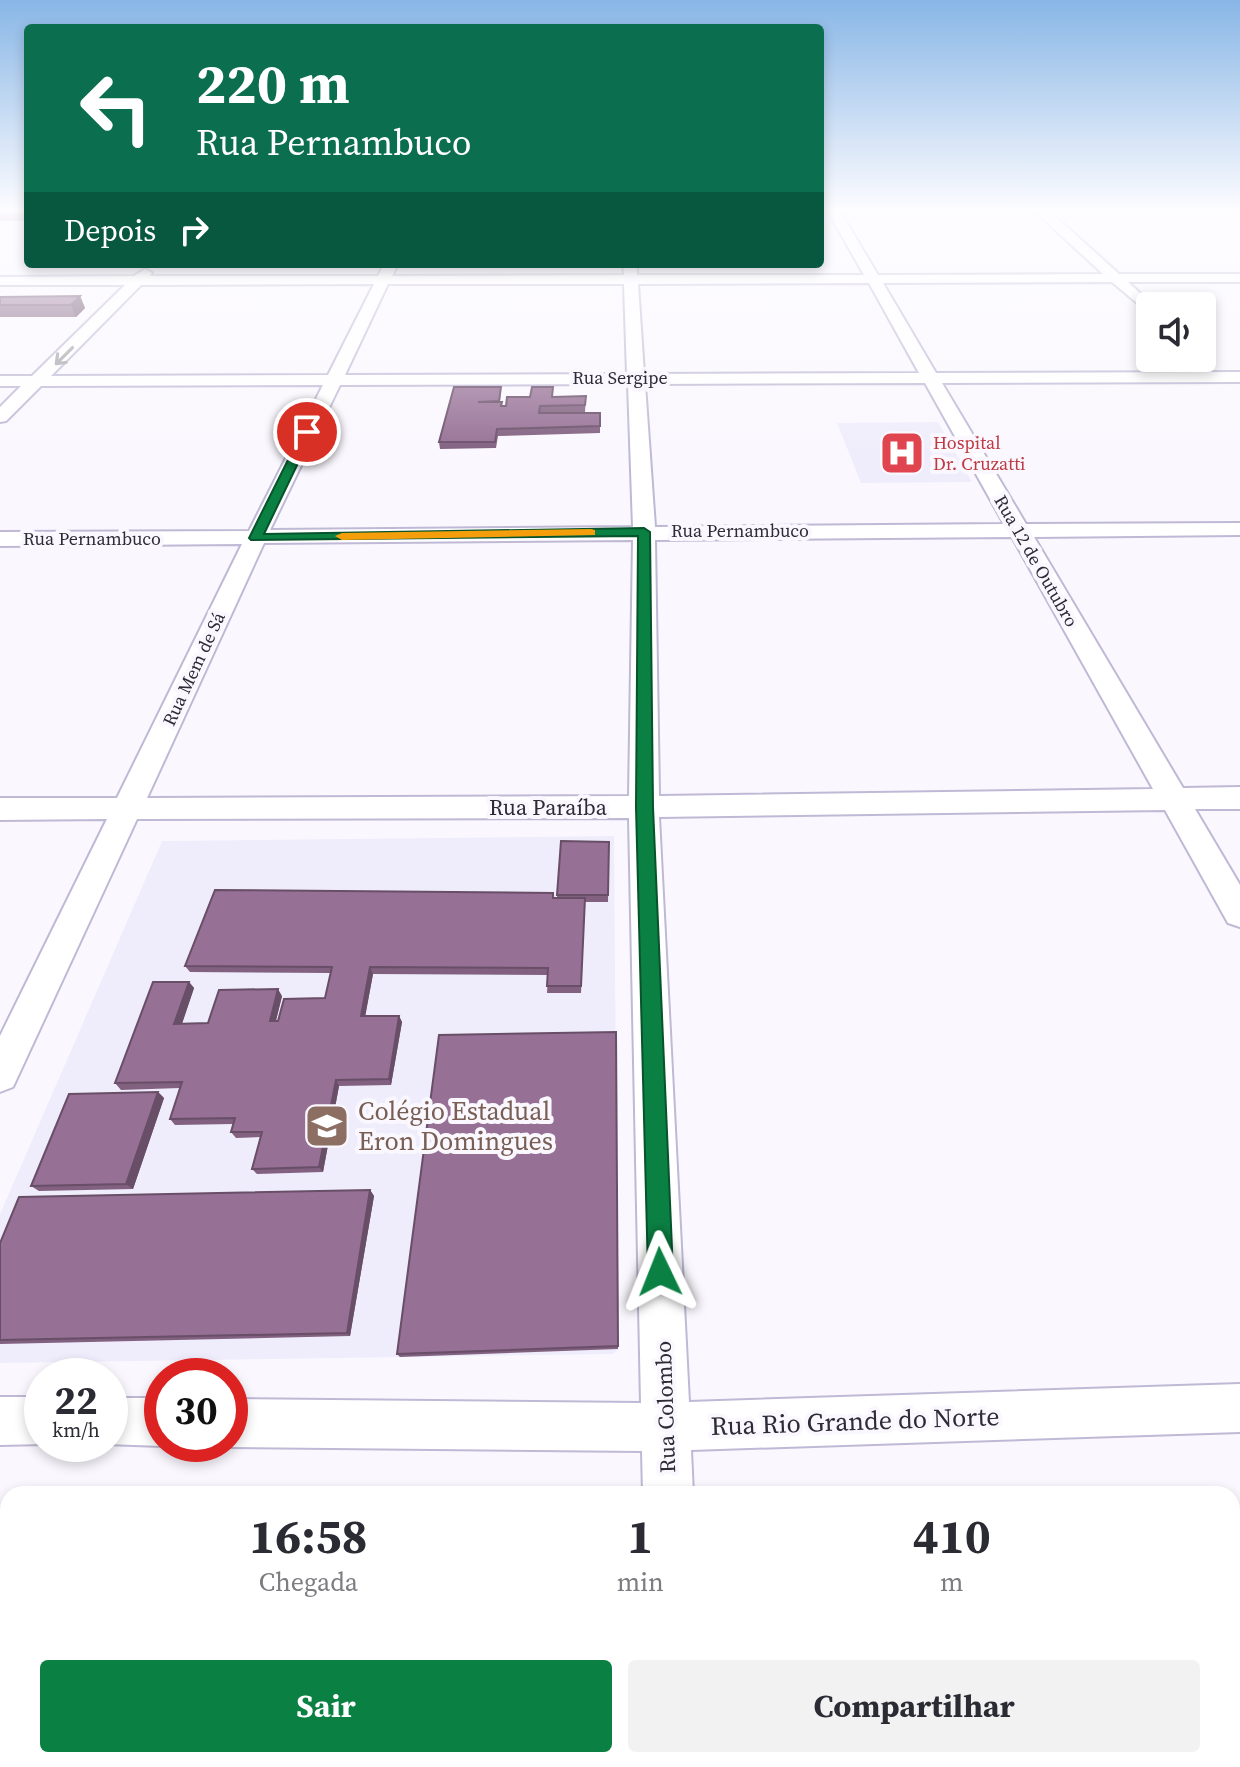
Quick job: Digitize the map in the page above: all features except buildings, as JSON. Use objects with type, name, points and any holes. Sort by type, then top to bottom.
[{"type":"street","points":[[0,417],[127,291]]},
{"type":"street","name":"Rua Mem de Sá","points":[[0,1075],[256,538],[378,291]]},
{"type":"street","name":"Rua Colombo","points":[[631,291],[644,532],[644,807],[668,1486]]},
{"type":"street","name":"Rua 12 de Outubro","points":[[881,291],[1240,914]]},
{"type":"street","points":[[1232,377],[1240,391]]},
{"type":"street","name":"Rua Sergipe","points":[[0,381],[1232,377]]},
{"type":"street","name":"Rua Pernambuco","points":[[0,539],[1240,529]]},
{"type":"street","name":"Rua Paraíba","points":[[0,809],[644,807],[1240,798]]},
{"type":"street","name":"Rua Rio Grande do Norte","points":[[248,1423],[666,1427],[1240,1408]]},
{"type":"street","points":[[0,1421],[24,1421]]},
{"type":"shaded area","name":"Hospital Dr. Cruzatti","points":[[938,422],[972,482],[861,483],[837,423]]},
{"type":"shaded area","name":"Colégio Estadual Eron Domingues","points":[[614,836],[618,1349],[613,1354],[144,1358],[144,1361],[128,1361],[128,1358],[24,1358],[24,1363],[0,1363],[0,1214],[162,841]]},
{"type":"slow traffic","points":[[342,536],[591,533]]},
{"type":"place","name":"Hospital Dr. Cruzatti","points":[[902,453]]},
{"type":"place","name":"Colégio Estadual Eron Domingues","points":[[327,1126]]},
{"type":"route","points":[[307,432],[256,538],[644,532],[644,807],[660,1272]]}]
